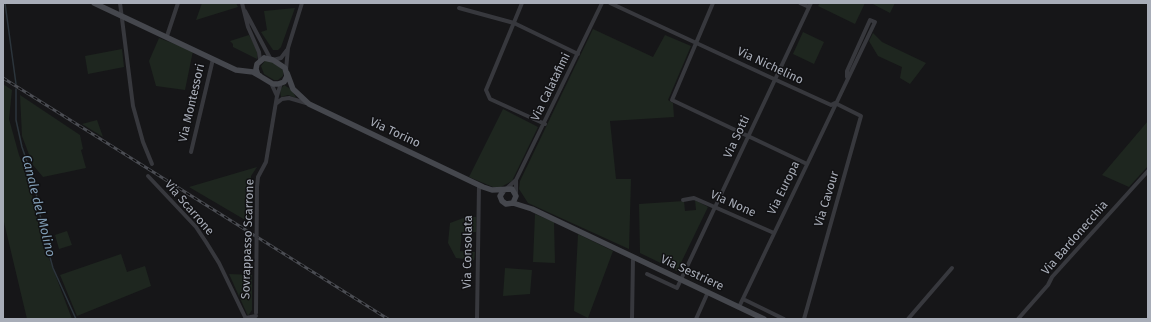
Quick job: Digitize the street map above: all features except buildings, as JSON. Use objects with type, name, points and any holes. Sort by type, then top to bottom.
[{"type":"main road","points":[[94,3],[236,70],[244,70],[260,76],[271,83],[282,83],[293,89]]},
{"type":"main road","points":[[244,70],[258,62],[272,59],[287,72],[293,89]]},
{"type":"main road","points":[[258,62],[256,71],[260,76]]},
{"type":"main road","points":[[282,83],[286,78],[287,72]]},
{"type":"main road","name":"Via Torino","points":[[293,89],[306,103],[479,185],[492,190],[512,189],[527,207]]},
{"type":"main road","points":[[500,199],[501,194],[505,189]]},
{"type":"main road","name":"Via Torino","points":[[492,190],[506,204],[513,203],[527,207],[610,247]]},
{"type":"main road","points":[[513,203],[516,194]]},
{"type":"main road","name":"Via Sestriere","points":[[610,247],[764,319]]},
{"type":"street","points":[[120,3],[133,106],[143,142],[152,164]]},
{"type":"street","points":[[166,36],[178,3]]},
{"type":"street","points":[[287,72],[288,48],[302,3]]},
{"type":"street","points":[[522,3],[486,90],[490,99],[545,124]]},
{"type":"street","name":"Via Calatafimi","points":[[505,189],[516,180],[545,124],[602,3]]},
{"type":"street","name":"Via Nichelino","points":[[610,3],[774,79],[831,104],[835,103]]},
{"type":"street","points":[[713,3],[672,100],[807,164]]},
{"type":"street","points":[[800,3],[810,5]]},
{"type":"street","points":[[242,4],[272,59],[281,58],[288,48]]},
{"type":"street","points":[[242,4],[248,27],[259,52],[258,62]]},
{"type":"street","name":"Via Sotti","points":[[681,280],[810,5]]},
{"type":"street","points":[[459,8],[514,23],[578,54]]},
{"type":"street","name":"Via Europa","points":[[739,307],[847,77],[851,73],[875,22],[870,20],[847,72],[847,77]]},
{"type":"street","name":"Via Montessori","points":[[191,152],[213,59]]},
{"type":"street","points":[[271,83],[277,96]]},
{"type":"street","points":[[277,96],[282,83]]},
{"type":"street","name":"Sovrappasso Scarrone","points":[[256,316],[257,187],[258,178],[266,162],[277,96]]},
{"type":"street","points":[[277,103],[282,99],[289,98],[306,103]]},
{"type":"street","name":"Via Cavour","points":[[803,318],[862,118],[859,114],[835,103]]},
{"type":"street","name":"Via Bardonecchia","points":[[1018,319],[1048,285],[1052,277],[1148,171]]},
{"type":"street","name":"Via Scarrone","points":[[148,176],[196,227],[219,264],[246,318]]},
{"type":"street","name":"Via Calatafimi","points":[[516,180],[516,194]]},
{"type":"street","name":"Via Consolata","points":[[477,319],[479,185]]},
{"type":"street","name":"Via None","points":[[683,200],[694,198],[774,233]]},
{"type":"street","points":[[632,319],[633,258]]},
{"type":"street","points":[[908,319],[952,268]]},
{"type":"street","points":[[647,274],[677,288],[681,280]]},
{"type":"street","points":[[696,319],[708,292]]},
{"type":"street","points":[[743,299],[784,319]]},
{"type":"street","points":[[246,318],[256,316]]},
{"type":"shaded area","points":[[202,3],[236,3],[238,7],[196,20]]},
{"type":"shaded area","points":[[820,3],[865,3],[855,24],[818,6]]},
{"type":"shaded area","points":[[871,3],[895,3],[890,13]]},
{"type":"shaded area","points":[[295,8],[281,47],[278,50],[273,50],[261,32],[267,30],[264,11]]},
{"type":"shaded area","points":[[593,29],[653,57],[665,35],[691,46],[668,100],[673,103],[674,117],[610,121],[616,179],[631,179],[629,249],[528,203],[519,189],[520,181]]},
{"type":"shaded area","points":[[803,32],[824,42],[814,64],[793,54]]},
{"type":"shaded area","points":[[873,33],[882,42],[926,63],[910,84],[900,78],[902,67],[878,56],[869,41]]},
{"type":"shaded area","points":[[249,35],[257,50],[257,59],[233,47],[233,44],[230,41]]},
{"type":"shaded area","points":[[159,38],[193,51],[185,90],[156,86],[149,61]]},
{"type":"shaded area","points":[[122,49],[124,67],[88,74],[85,56]]},
{"type":"shaded area","points":[[265,61],[271,61],[283,70],[283,76],[278,80],[274,80],[264,74],[261,66]]},
{"type":"shaded area","points":[[3,84],[12,90],[9,119],[19,155],[29,180],[42,240],[72,319],[27,319],[3,218]]},
{"type":"shaded area","points":[[284,85],[292,90],[296,98],[288,95],[281,97],[280,90]]},
{"type":"shaded area","points":[[20,95],[80,135],[83,149],[81,150],[86,168],[43,177],[33,165],[22,136]]},
{"type":"shaded area","points":[[503,109],[538,127],[512,181],[501,187],[493,187],[469,177]]},
{"type":"shaded area","points":[[97,120],[103,137],[82,124]]},
{"type":"shaded area","points":[[1148,121],[1148,166],[1129,187],[1102,175]]},
{"type":"shaded area","points":[[257,167],[251,176],[252,224],[189,187]]},
{"type":"shaded area","points":[[695,200],[708,207],[677,271],[640,253],[639,204],[684,201],[685,211],[696,210]]},
{"type":"shaded area","points":[[535,214],[554,222],[555,263],[533,262]]},
{"type":"shaded area","points":[[466,217],[476,217],[476,232],[462,232],[460,251],[475,252],[474,260],[456,258],[448,243],[450,223]]},
{"type":"shaded area","points":[[67,231],[72,245],[59,249],[55,235]]},
{"type":"shaded area","points":[[578,234],[613,251],[588,318],[574,311]]},
{"type":"shaded area","points":[[121,254],[127,272],[145,266],[151,286],[77,316],[60,275]]},
{"type":"shaded area","points":[[505,268],[532,270],[530,294],[503,296]]},
{"type":"shaded area","points":[[229,274],[252,275],[252,310],[248,316]]},
{"type":"waterway","name":"Canale del Molino","points":[[5,3],[16,84]]},
{"type":"waterway","name":"Canale del Molino","points":[[16,89],[16,120],[22,147],[34,182],[44,236],[53,268],[76,319]]},
{"type":"railway","points":[[3,78],[388,319]]}]
